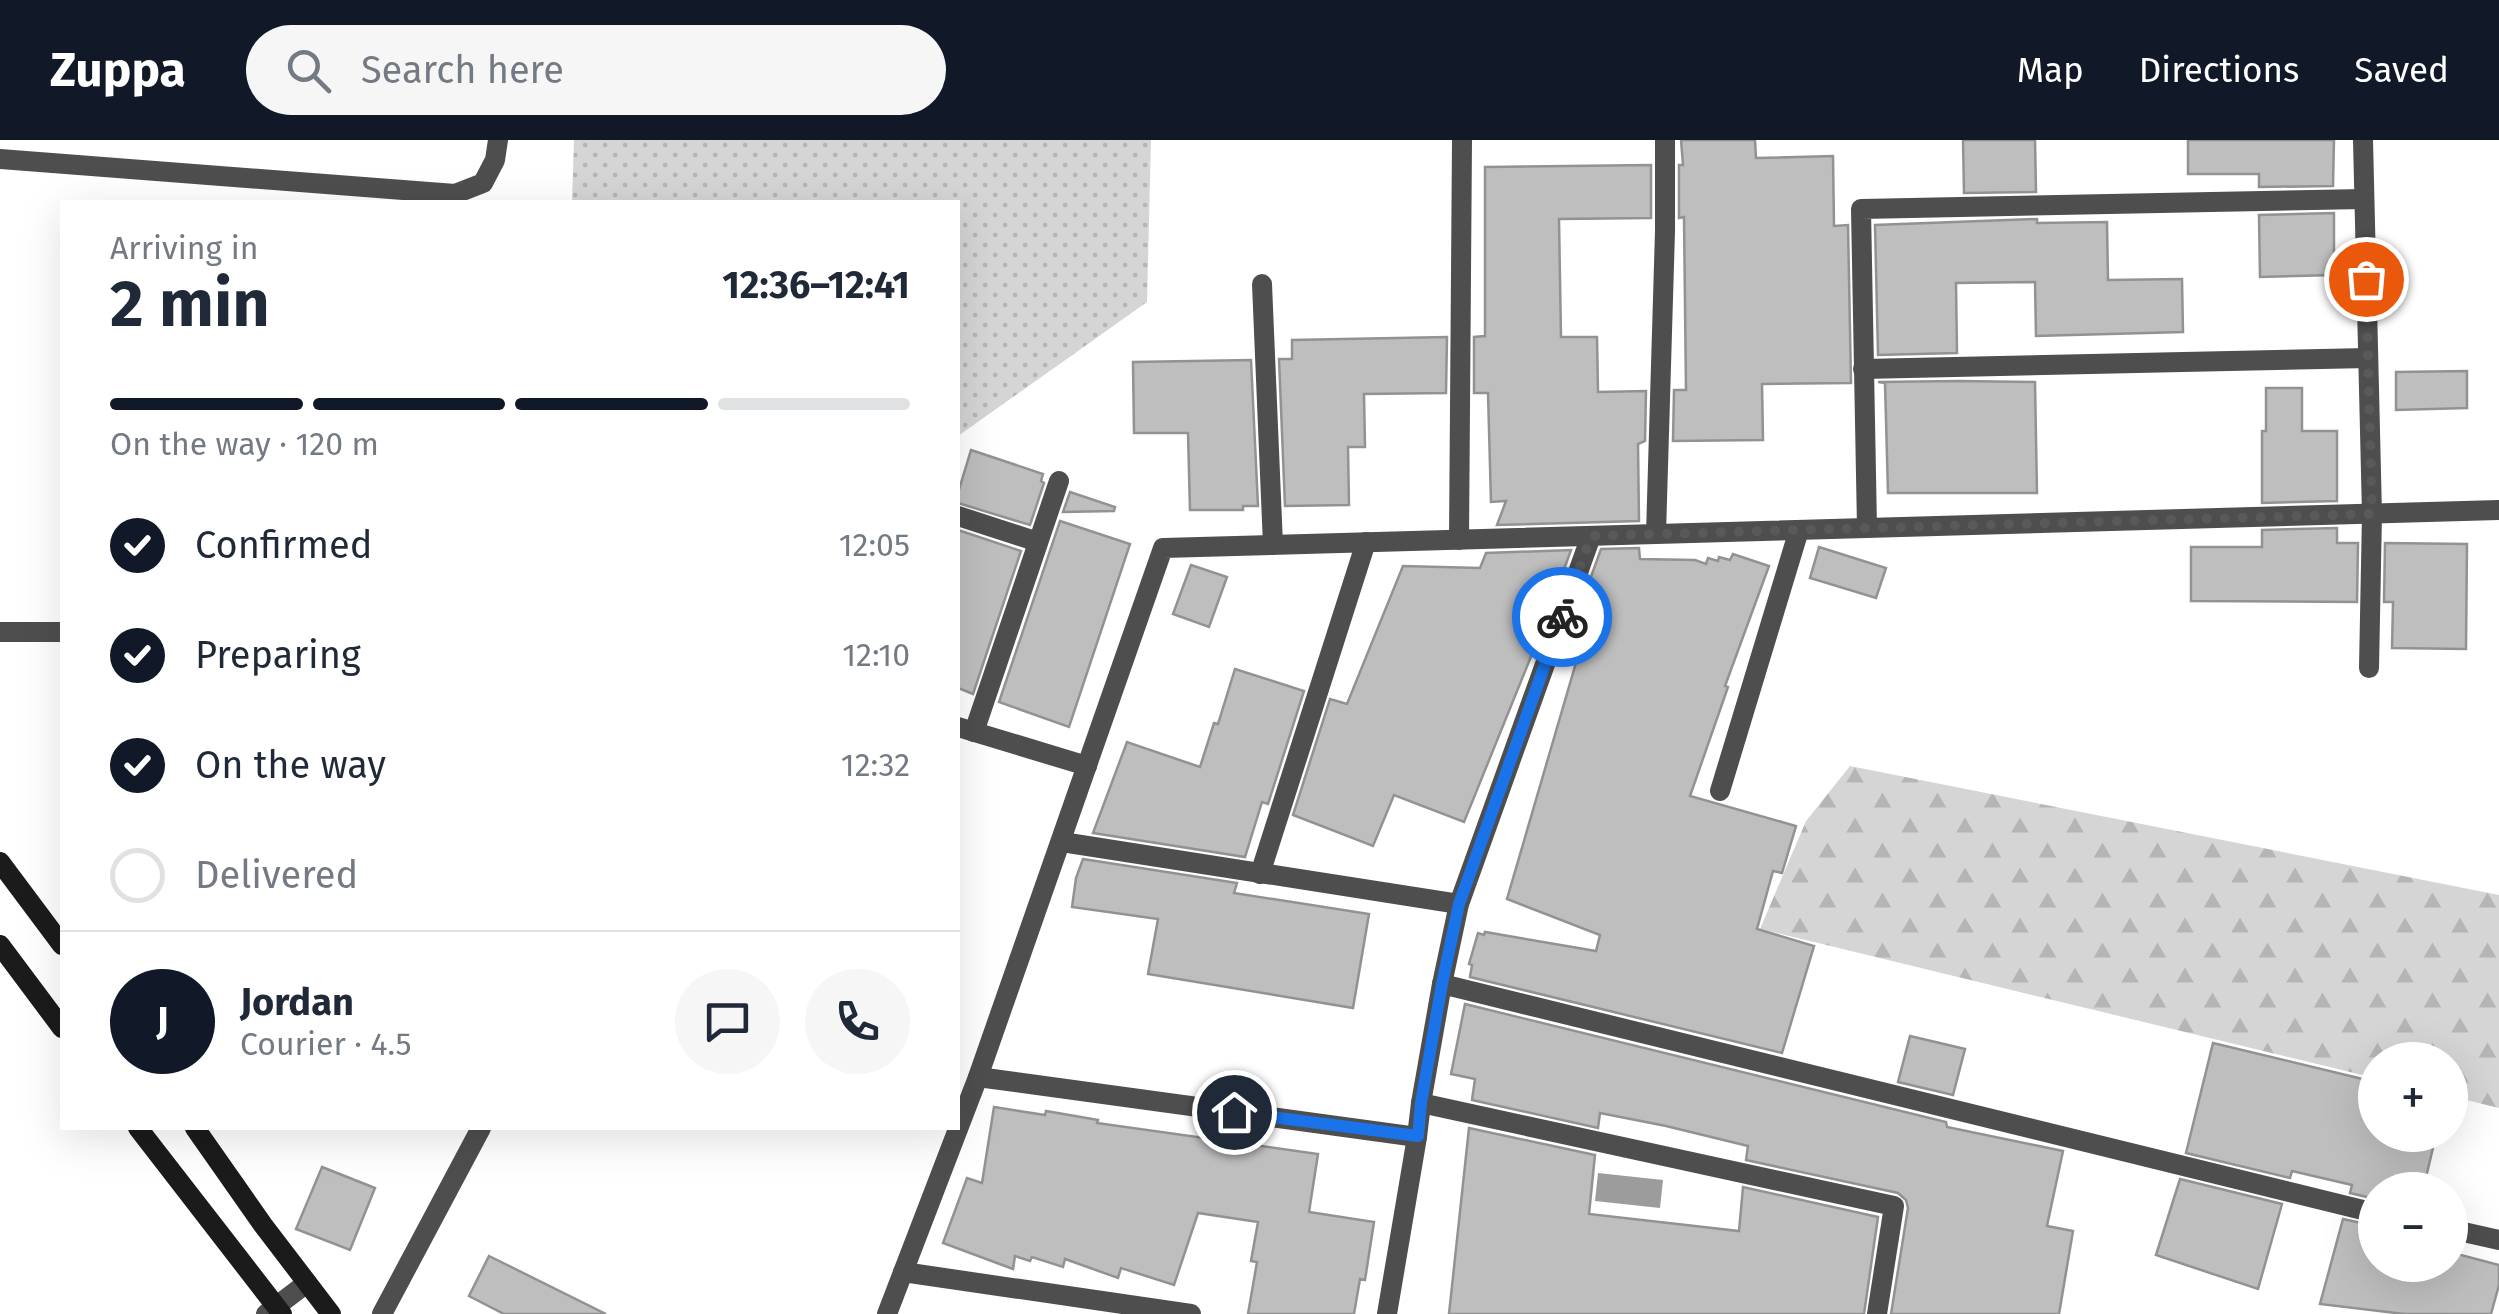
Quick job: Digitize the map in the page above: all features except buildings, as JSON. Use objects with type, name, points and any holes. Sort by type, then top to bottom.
[{"type":"main road","points":[[0,862],[60,941]]},
{"type":"main road","points":[[0,945],[60,1025]]},
{"type":"main road","points":[[139,1130],[274,1311]]},
{"type":"main road","points":[[197,1130],[331,1314]]},
{"type":"street","points":[[0,160],[455,194],[482,183],[494,160],[498,140]]},
{"type":"street","points":[[1459,540],[1462,140]]},
{"type":"street","points":[[1656,534],[1665,140]]},
{"type":"street","points":[[2363,140],[2372,514],[2369,668]]},
{"type":"street","points":[[1867,528],[1861,209],[2364,200]]},
{"type":"street","points":[[1262,284],[1273,544]]},
{"type":"street","points":[[1864,368],[2368,358]]},
{"type":"street","points":[[1059,481],[966,729],[1087,766]]},
{"type":"street","points":[[960,1123],[1163,548],[2499,510]]},
{"type":"street","points":[[960,517],[1038,542]]},
{"type":"street","points":[[1720,791],[1798,530]]},
{"type":"street","points":[[1388,1314],[1421,1103],[1459,904],[1591,536]]},
{"type":"street","points":[[1260,874],[1366,542]]},
{"type":"street","points":[[0,632],[60,632]]},
{"type":"street","points":[[1062,842],[1459,904]]},
{"type":"street","points":[[1442,984],[2358,1209]]},
{"type":"street","points":[[978,1076],[1418,1136]]},
{"type":"street","points":[[1421,1103],[1894,1206],[1877,1314]]},
{"type":"street","points":[[382,1314],[479,1130]]},
{"type":"street","points":[[887,1314],[957,1130]]},
{"type":"street","points":[[2468,1233],[2499,1240]]},
{"type":"street","points":[[903,1272],[1190,1314]]},
{"type":"street","points":[[274,1311],[307,1283]]},
{"type":"green space","points":[[574,140],[1151,140],[1147,302],[960,435],[960,200],[572,200]]},
{"type":"green space","points":[[1850,766],[2499,895],[2499,1108],[2468,1100],[2468,1042],[2358,1042],[2358,1074],[1760,929],[1806,821]]},
{"type":"shaded area","points":[[1598,1173],[1663,1180],[1660,1208],[1595,1201]]},
{"type":"way so far","points":[[1562,617],[1591,536],[2372,514],[2366,279]]},
{"type":"route","points":[[1234,1112],[1418,1136],[1459,904],[1562,617]]}]
